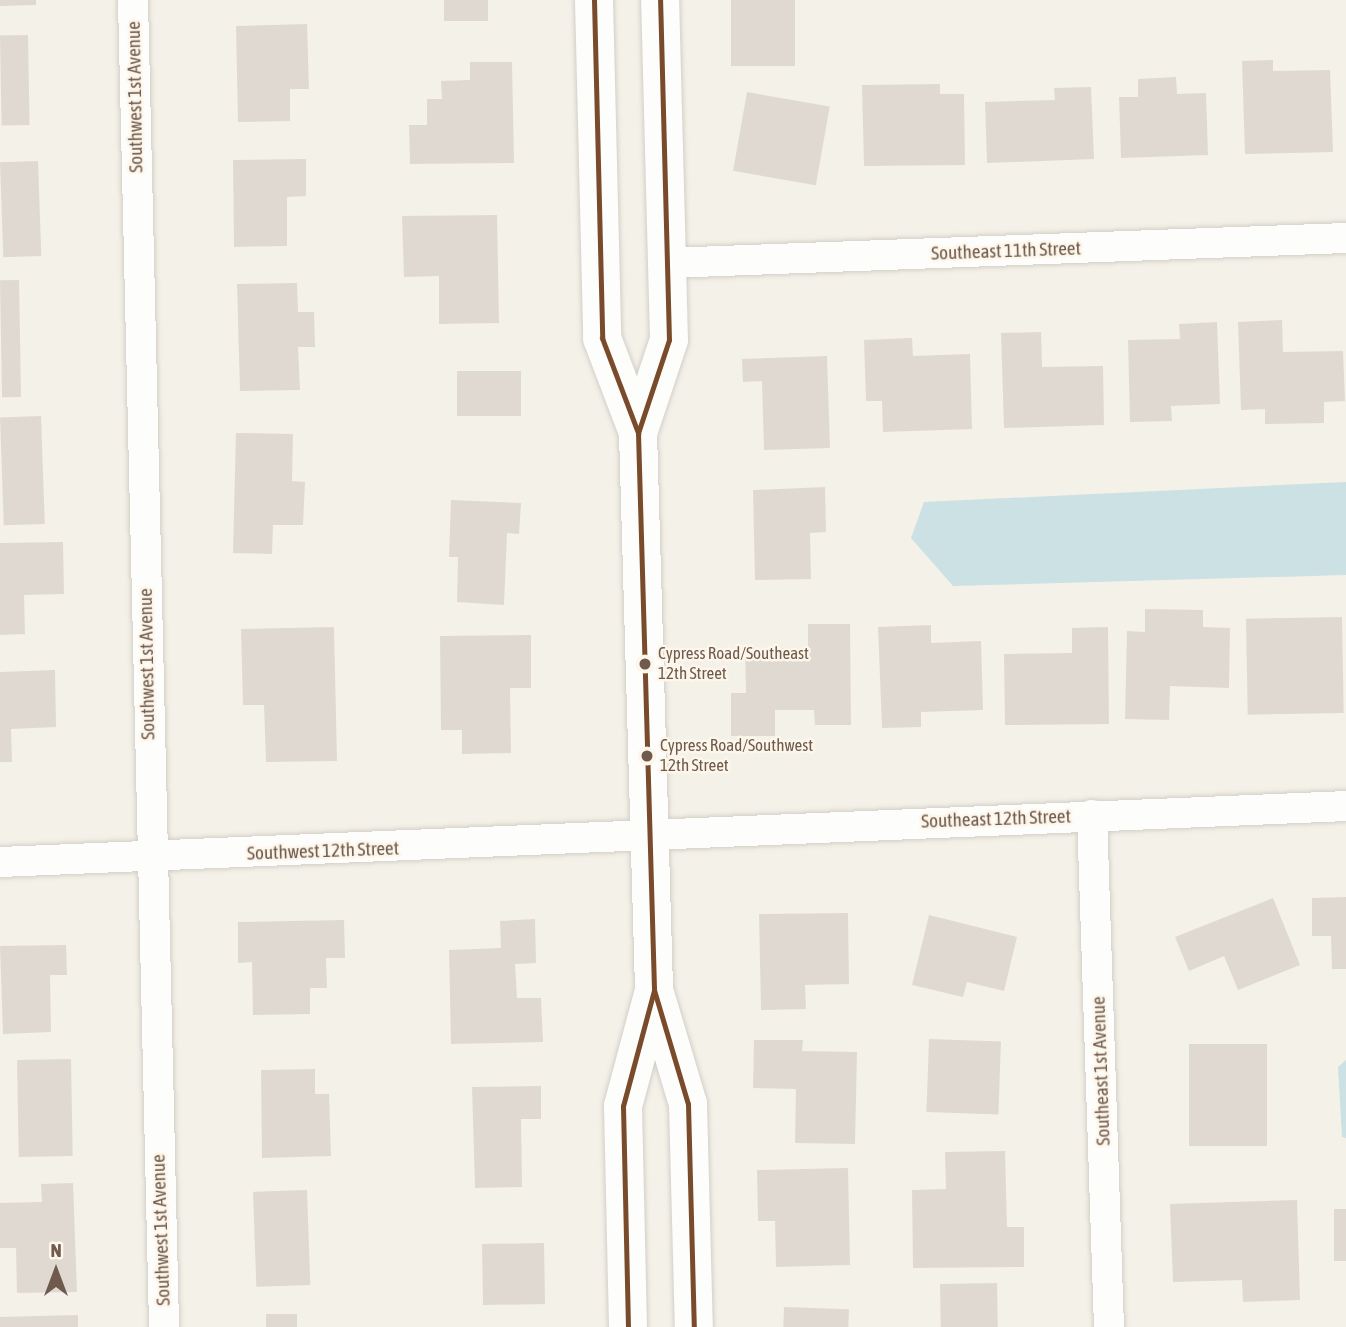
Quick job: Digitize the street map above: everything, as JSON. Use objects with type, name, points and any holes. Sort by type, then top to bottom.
[{"type":"street","name":"Southwest 1st Avenue","points":[[133,0],[164,1327]]},
{"type":"street","points":[[594,0],[603,338],[638,433],[647,835],[654,990],[688,1104],[694,1327]]},
{"type":"street","points":[[638,433],[668,341],[660,0]]},
{"type":"street","name":"Southeast 11th Street","points":[[667,263],[1346,238]]},
{"type":"street","name":"Southeast 12th Street","points":[[647,835],[1346,806]]},
{"type":"street","name":"Southeast 1st Avenue","points":[[1093,816],[1109,1327]]},
{"type":"street","name":"Southwest 12th Street","points":[[0,862],[151,858],[647,835]]},
{"type":"street","points":[[628,1327],[623,1106],[654,990]]},
{"type":"shaded area","points":[[1346,482],[1346,575],[953,586],[911,538],[924,502]]},
{"type":"shaded area","points":[[1346,1060],[1346,1138],[1342,1137],[1338,1067]]},
{"type":"building","points":[[0,0],[36,0],[36,5],[0,6]]},
{"type":"building","points":[[444,0],[488,0],[488,21],[444,21]]},
{"type":"building","points":[[731,0],[795,0],[795,66],[731,66]]},
{"type":"building","points":[[307,24],[309,89],[290,89],[290,121],[238,122],[236,26]]},
{"type":"building","points":[[0,35],[28,35],[30,125],[2,125]]},
{"type":"building","points":[[1273,60],[1273,71],[1330,70],[1333,152],[1245,154],[1242,61]]},
{"type":"building","points":[[470,62],[512,62],[514,163],[410,164],[409,125],[427,125],[427,99],[442,99],[441,81],[470,80]]},
{"type":"building","points":[[1176,77],[1177,94],[1206,93],[1208,155],[1121,158],[1119,97],[1138,97],[1138,79]]},
{"type":"building","points":[[940,84],[940,94],[964,94],[965,165],[864,166],[862,85]]},
{"type":"building","points":[[1091,87],[1094,159],[987,163],[985,102],[1055,100],[1054,88]]},
{"type":"building","points":[[747,92],[830,107],[816,185],[733,171]]},
{"type":"building","points":[[306,159],[306,196],[287,197],[287,246],[234,247],[233,160]]},
{"type":"building","points":[[38,161],[41,256],[3,257],[0,162]]},
{"type":"building","points":[[497,215],[499,323],[439,324],[439,276],[404,277],[402,216]]},
{"type":"building","points":[[0,280],[19,280],[21,397],[2,397]]},
{"type":"building","points":[[297,283],[298,312],[314,312],[315,347],[298,347],[300,390],[240,391],[237,284]]},
{"type":"building","points":[[1282,320],[1283,352],[1343,351],[1345,401],[1324,402],[1324,423],[1265,424],[1265,409],[1241,410],[1238,322]]},
{"type":"building","points":[[1217,322],[1220,404],[1171,406],[1172,421],[1130,422],[1128,340],[1180,339],[1179,324]]},
{"type":"building","points":[[1041,332],[1042,367],[1103,366],[1104,425],[1004,428],[1001,333]]},
{"type":"building","points":[[912,338],[913,356],[970,354],[972,429],[883,432],[882,401],[866,401],[864,340]]},
{"type":"building","points":[[827,356],[830,448],[764,450],[762,381],[743,382],[742,359]]},
{"type":"building","points":[[457,371],[521,371],[521,416],[457,416]]},
{"type":"building","points":[[41,416],[45,524],[4,525],[0,417]]},
{"type":"building","points":[[236,433],[293,434],[292,481],[305,482],[303,525],[273,525],[272,554],[233,553]]},
{"type":"building","points":[[825,487],[826,532],[810,533],[811,579],[755,580],[753,490]]},
{"type":"building","points":[[451,500],[521,503],[519,534],[507,533],[504,605],[457,602],[458,557],[449,557]]},
{"type":"building","points":[[63,542],[64,594],[24,595],[25,634],[0,635],[0,543]]},
{"type":"building","points":[[1145,609],[1203,610],[1203,627],[1230,628],[1229,688],[1170,686],[1169,720],[1125,719],[1127,631],[1145,632]]},
{"type":"building","points":[[1342,617],[1344,713],[1248,715],[1246,619]]},
{"type":"building","points":[[808,624],[850,624],[851,725],[815,725],[814,710],[775,710],[775,736],[731,736],[731,693],[746,693],[745,649],[808,648]]},
{"type":"building","points":[[931,625],[931,643],[981,641],[983,710],[921,712],[921,727],[882,728],[878,627]]},
{"type":"building","points":[[334,627],[337,761],[266,762],[264,705],[243,705],[241,629]]},
{"type":"building","points":[[1108,627],[1109,724],[1005,725],[1004,654],[1072,653],[1072,628]]},
{"type":"building","points":[[531,635],[531,688],[510,688],[511,753],[462,754],[462,730],[441,730],[440,636]]},
{"type":"building","points":[[55,670],[56,727],[11,729],[12,762],[0,762],[0,672]]},
{"type":"building","points":[[1346,897],[1346,969],[1332,969],[1331,936],[1312,936],[1312,898]]},
{"type":"building","points":[[1273,898],[1300,965],[1238,990],[1224,956],[1189,971],[1175,937]]},
{"type":"building","points":[[848,913],[849,984],[805,985],[806,1009],[761,1010],[759,914]]},
{"type":"building","points":[[929,915],[1017,937],[1004,991],[967,982],[963,997],[912,985]]},
{"type":"building","points":[[535,919],[536,963],[515,964],[517,998],[541,998],[543,1042],[451,1044],[449,950],[501,948],[500,921]]},
{"type":"building","points":[[344,920],[345,958],[326,958],[327,988],[310,988],[310,1014],[253,1015],[252,962],[238,963],[238,922]]},
{"type":"building","points":[[66,945],[67,975],[50,975],[51,1032],[3,1034],[0,946]]},
{"type":"building","points":[[929,1039],[1001,1042],[998,1114],[926,1112]]},
{"type":"building","points":[[754,1040],[803,1040],[802,1051],[857,1052],[855,1144],[795,1143],[796,1089],[753,1088]]},
{"type":"building","points":[[1189,1044],[1267,1044],[1267,1146],[1189,1146]]},
{"type":"building","points":[[71,1059],[73,1156],[19,1157],[17,1060]]},
{"type":"building","points":[[315,1069],[315,1094],[329,1094],[331,1156],[262,1158],[261,1070]]},
{"type":"building","points":[[541,1086],[541,1119],[521,1119],[522,1187],[475,1188],[472,1087]]},
{"type":"building","points":[[1005,1151],[1007,1227],[1024,1227],[1024,1267],[913,1268],[912,1190],[946,1189],[945,1152]]},
{"type":"building","points":[[848,1168],[850,1265],[776,1267],[775,1221],[758,1221],[757,1170]]},
{"type":"building","points":[[73,1183],[77,1292],[17,1293],[16,1248],[0,1248],[0,1203],[42,1202],[41,1184]]},
{"type":"building","points":[[307,1190],[310,1285],[256,1287],[253,1192]]},
{"type":"building","points":[[1297,1200],[1300,1300],[1243,1302],[1242,1280],[1173,1282],[1170,1204]]},
{"type":"building","points":[[1334,1209],[1346,1209],[1346,1261],[1334,1261]]},
{"type":"building","points":[[544,1243],[545,1304],[483,1305],[482,1244]]},
{"type":"building","points":[[997,1283],[998,1327],[941,1327],[940,1284]]},
{"type":"building","points":[[784,1307],[849,1309],[848,1327],[783,1327]]},
{"type":"building","points":[[266,1314],[297,1314],[297,1327],[266,1327]]},
{"type":"building","points":[[78,1315],[78,1327],[0,1327],[0,1317]]},
{"type":"transit line","points":[[594,0],[602,338],[638,433],[654,990],[688,1104],[694,1327]]},
{"type":"transit line","points":[[638,433],[669,340],[660,0]]},
{"type":"transit line","points":[[628,1327],[623,1106],[654,990]]},
{"type":"place","name":"Cypress Road/Southeast 12th Street","points":[[645,664]]},
{"type":"place","name":"Cypress Road/Southwest 12th Street","points":[[647,756]]}]
